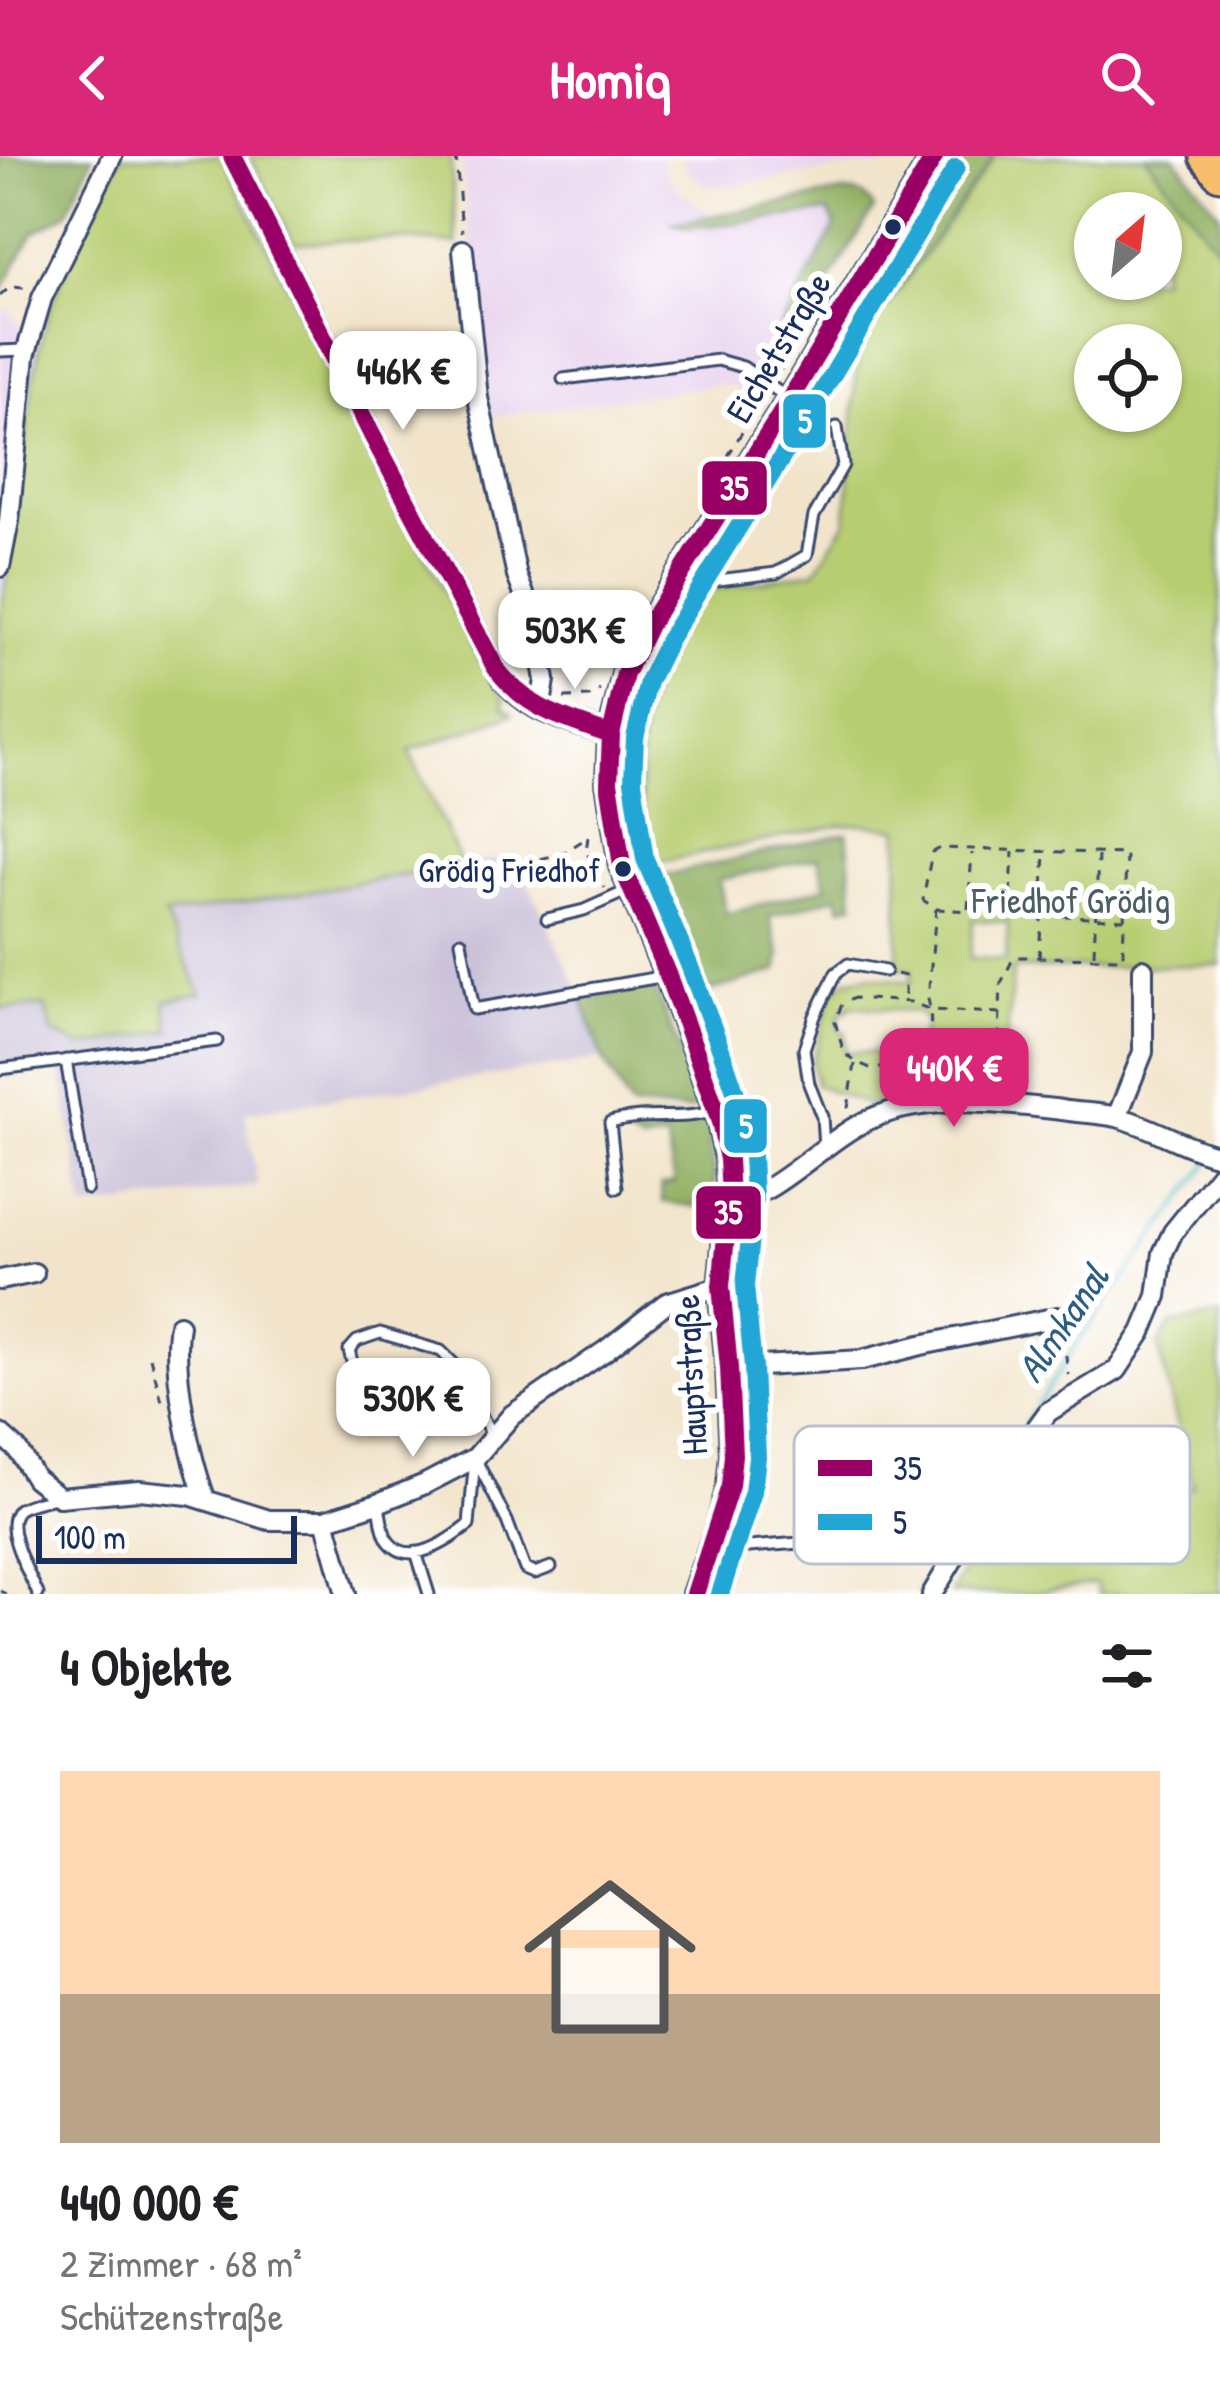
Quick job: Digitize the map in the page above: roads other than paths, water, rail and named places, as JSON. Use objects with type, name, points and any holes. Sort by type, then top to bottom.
[{"type":"highway","points":[[1207,156],[1220,172]]},
{"type":"main road","name":"Eichetstraße","points":[[610,735],[625,674],[649,625],[780,393],[935,156]]},
{"type":"main road","name":"Hauptstraße","points":[[610,735],[609,782],[622,866],[668,976],[716,1110],[728,1159],[721,1286],[731,1471],[725,1506],[695,1594]]},
{"type":"street","points":[[0,567],[9,521],[8,460],[27,350],[42,298],[112,156]]},
{"type":"street","points":[[232,156],[495,667],[516,695],[541,700],[610,735]]},
{"type":"street","points":[[463,250],[478,398],[518,577],[535,620],[544,680],[541,700]]},
{"type":"street","points":[[1117,1117],[1142,1052],[1143,969]]},
{"type":"street","points":[[729,1203],[744,1202],[875,1117],[944,1103],[1003,1103],[1117,1117],[1213,1155]]},
{"type":"street","points":[[1038,1426],[1048,1412],[1117,1370],[1142,1332],[1172,1232],[1220,1174]]},
{"type":"street","points":[[0,1280],[34,1273]]},
{"type":"street","points":[[0,1434],[17,1449],[35,1478],[59,1497],[139,1490],[189,1495],[269,1520],[325,1520],[425,1484],[475,1458],[491,1433],[512,1415],[666,1303],[721,1286]]},
{"type":"street","points":[[729,1368],[862,1360],[1058,1317]]},
{"type":"street","points":[[179,1325],[176,1361],[195,1471],[206,1500]]},
{"type":"street","points":[[325,1520],[346,1594]]},
{"type":"street","points":[[932,1594],[950,1564]]},
{"type":"lane","points":[[0,351],[27,350]]},
{"type":"lane","points":[[563,380],[718,360],[743,367],[780,393]]},
{"type":"lane","points":[[679,572],[710,581],[776,573],[807,555],[814,516],[844,465],[837,427]]},
{"type":"lane","points":[[547,919],[584,910],[631,889]]},
{"type":"lane","points":[[461,941],[474,1009],[668,976]]},
{"type":"lane","points":[[824,1147],[822,1118],[809,1084],[804,1049],[809,1033],[836,973],[848,964],[885,970]]},
{"type":"lane","points":[[0,1069],[217,1041]]},
{"type":"lane","points":[[66,1060],[87,1189]]},
{"type":"lane","points":[[617,1188],[610,1122],[716,1110]]},
{"type":"lane","points":[[380,1333],[441,1352],[453,1363],[491,1433],[456,1397],[406,1419],[387,1417],[367,1397],[353,1372],[349,1350],[357,1341],[380,1333]]},
{"type":"lane","points":[[378,1503],[386,1539],[399,1550],[416,1552],[448,1541],[470,1525],[475,1458]]},
{"type":"lane","points":[[475,1458],[525,1569],[535,1573],[551,1567]]},
{"type":"lane","points":[[38,1594],[20,1562],[14,1516],[20,1509],[59,1497]]},
{"type":"lane","points":[[712,1546],[724,1550],[794,1544]]},
{"type":"lane","points":[[416,1552],[429,1594]]},
{"type":"waterway","name":"Almkanal","points":[[1024,1426],[1077,1343],[1210,1161]]},
{"type":"waterway","name":"Almkanal","points":[[918,1594],[937,1564]]},
{"type":"place","name":"Grödig Friedhof","points":[[623,869]]},
{"type":"park label","name":"Friedhof Grödig","points":[[1071,900]]}]
